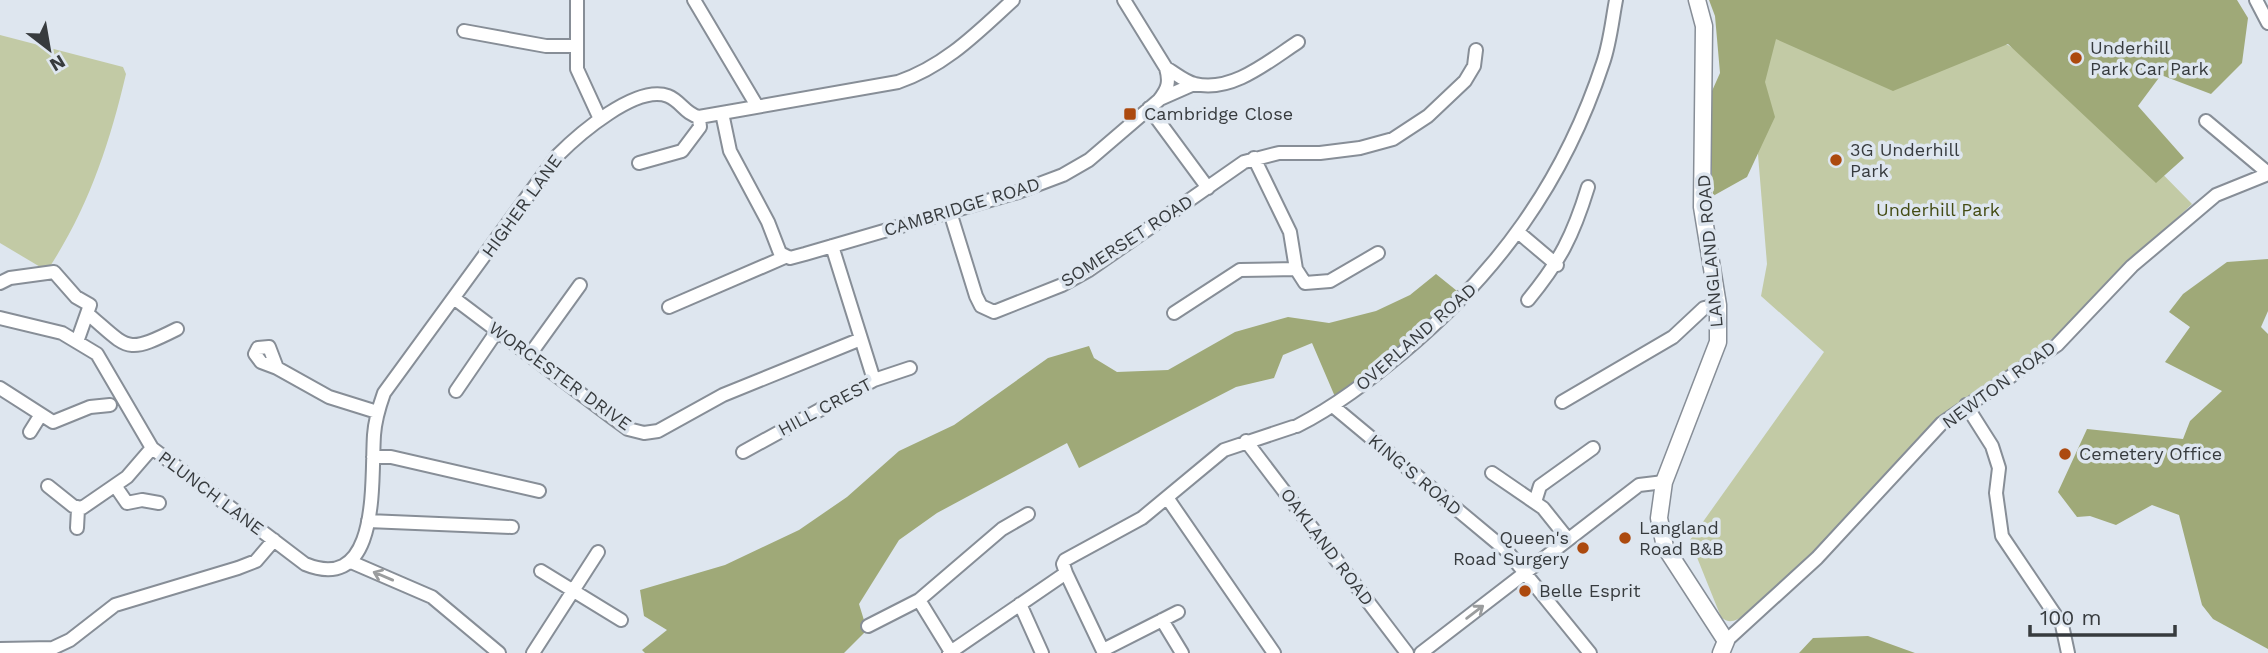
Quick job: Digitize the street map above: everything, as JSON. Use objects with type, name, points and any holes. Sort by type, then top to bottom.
[{"type":"main road","name":"LANGLAND ROAD","points":[[1697,0],[1704,26],[1702,207],[1718,305],[1718,342],[1664,482],[1659,518],[1665,547],[1723,647]]},
{"type":"street","points":[[577,0],[577,69],[600,119]]},
{"type":"street","points":[[694,0],[757,106]]},
{"type":"street","points":[[639,163],[682,151],[700,127],[699,117],[898,82],[923,73],[965,44],[1013,0]]},
{"type":"street","points":[[1124,0],[1170,79],[1154,104]]},
{"type":"street","name":"OVERLAND ROAD","points":[[950,653],[1066,573],[1065,560],[1142,518],[1168,499],[1194,472],[1224,450],[1295,427],[1334,407],[1468,294],[1518,232],[1538,202],[1581,118],[1604,62],[1616,0]]},
{"type":"street","points":[[2256,0],[2268,23]]},
{"type":"street","points":[[464,31],[546,46],[576,46]]},
{"type":"street","points":[[1154,104],[1195,84],[1221,84],[1243,77],[1298,42]]},
{"type":"street","points":[[1378,253],[1370,266],[1331,281],[1305,283],[1296,269],[1290,232],[1254,158],[1279,153],[1353,150],[1393,138],[1427,116],[1465,81],[1474,66],[1476,50]]},
{"type":"street","points":[[1166,68],[1195,84]]},
{"type":"street","name":"HIGHER LANE","points":[[351,562],[360,549],[368,521],[377,412],[394,376],[455,299],[557,156],[600,119],[639,99],[658,94],[668,96],[685,111],[699,117]]},
{"type":"street","name":"SOMERSET ROAD","points":[[1154,104],[1208,188]]},
{"type":"street","name":"CAMBRIDGE ROAD","points":[[669,307],[785,257],[950,212],[1063,175],[1089,160],[1154,104]]},
{"type":"street","points":[[722,113],[730,151],[785,257]]},
{"type":"street","points":[[2206,121],[2268,174]]},
{"type":"street","name":"SOMERSET ROAD","points":[[950,212],[976,296],[981,306],[994,312],[1062,285],[1089,271],[1254,158]]},
{"type":"street","name":"NEWTON ROAD","points":[[1723,647],[1817,558],[1942,423],[2057,345],[2132,266],[2216,195],[2268,174]]},
{"type":"street","points":[[1528,300],[1557,265],[1576,227],[1588,187]]},
{"type":"street","points":[[1518,232],[1557,265]]},
{"type":"street","points":[[832,246],[873,380]]},
{"type":"street","points":[[1174,313],[1240,270],[1296,269]]},
{"type":"street","points":[[3,277],[54,272],[76,297],[90,305],[78,339]]},
{"type":"street","points":[[531,353],[580,285]]},
{"type":"street","name":"WORCESTER DRIVE","points":[[455,299],[531,353],[621,423],[644,433],[658,431],[693,409],[723,395],[861,339]]},
{"type":"street","points":[[1562,402],[1673,337],[1704,308],[1718,305]]},
{"type":"street","points":[[88,314],[121,344],[138,347],[177,328]]},
{"type":"street","name":"PLUNCH LANE","points":[[0,318],[25,321],[78,339],[97,354],[141,435],[152,448],[305,564],[320,570],[333,570],[351,562]]},
{"type":"street","points":[[456,391],[497,331]]},
{"type":"street","points":[[277,368],[329,397],[377,412]]},
{"type":"street","name":"HILL CREST","points":[[743,452],[873,380],[910,368]]},
{"type":"street","points":[[0,388],[15,395],[40,416],[53,422],[90,407],[110,405]]},
{"type":"street","points":[[1966,405],[1992,446],[1999,468],[1996,493],[2002,536],[2062,625],[2068,653]]},
{"type":"street","name":"KING'S ROAD","points":[[1334,407],[1507,551],[1585,652]]},
{"type":"street","points":[[30,432],[40,416]]},
{"type":"street","name":"OAKLAND ROAD","points":[[1246,441],[1406,653]]},
{"type":"street","points":[[79,509],[116,487],[152,448]]},
{"type":"street","points":[[1535,502],[1540,486],[1593,448]]},
{"type":"street","points":[[373,457],[391,457],[514,479],[539,491]]},
{"type":"street","points":[[1492,473],[1543,508],[1567,538]]},
{"type":"street","points":[[1421,653],[1639,485],[1664,482]]},
{"type":"street","points":[[48,486],[79,509]]},
{"type":"street","points":[[116,487],[127,503],[142,500],[159,503]]},
{"type":"street","points":[[1168,499],[1273,653]]},
{"type":"street","points":[[77,528],[79,509]]},
{"type":"street","points":[[869,626],[919,600],[1002,529],[1028,514]]},
{"type":"street","points":[[368,521],[512,527]]},
{"type":"street","points":[[0,649],[52,648],[70,640],[115,606],[143,595],[206,580],[256,561],[274,540]]},
{"type":"street","points":[[533,653],[598,552]]},
{"type":"street","points":[[351,562],[415,589],[442,604],[499,653]]},
{"type":"street","points":[[541,571],[621,620]]},
{"type":"street","points":[[1066,573],[1104,652],[1178,612]]},
{"type":"street","points":[[919,600],[950,653]]},
{"type":"street","points":[[1020,604],[1042,653]]},
{"type":"street","points":[[1163,620],[1182,653]]},
{"type":"green space","points":[[1709,0],[2237,0],[2248,18],[2242,63],[2211,94],[2161,75],[2138,106],[2184,158],[2156,183],[2008,44],[1893,91],[1776,39],[1765,82],[1775,117],[1747,177],[1713,196],[1708,100],[1720,73],[1715,16]]},
{"type":"green space","name":"Underhill Park","points":[[1777,11],[2008,45],[2084,94],[2192,204],[2110,281],[2069,326],[1964,403],[1824,546],[1746,615],[1730,621],[1721,617],[1690,540],[1824,352],[1761,296],[1767,264],[1754,106]]},
{"type":"green space","points":[[0,35],[123,67],[126,74],[96,176],[74,224],[47,271],[0,243]]},
{"type":"green space","points":[[2268,259],[2268,311],[2261,327],[2268,334],[2268,649],[2213,619],[2202,605],[2179,515],[2152,505],[2116,525],[2090,516],[2077,517],[2058,492],[2087,429],[2183,439],[2190,421],[2222,391],[2165,362],[2190,327],[2169,312],[2183,294],[2227,262]]},
{"type":"green space","points":[[1436,274],[1462,295],[1336,399],[1312,343],[1283,355],[1274,378],[1236,387],[1079,468],[1067,443],[937,513],[899,540],[859,604],[867,630],[844,653],[645,653],[642,650],[667,630],[644,616],[640,590],[725,565],[799,530],[847,497],[899,451],[954,425],[1048,358],[1089,346],[1094,358],[1117,372],[1168,370],[1235,332],[1288,317],[1329,323],[1376,311],[1410,295]]},
{"type":"green space","points":[[1868,636],[1915,653],[1799,653],[1813,638]]},
{"type":"place","name":"Underhill Park Car Park","points":[[2076,58]]},
{"type":"place","name":"Cambridge Close","points":[[1130,114]]},
{"type":"place","name":"3G Underhill Park","points":[[1836,160]]},
{"type":"place","name":"Cemetery Office","points":[[2065,454]]},
{"type":"place","name":"Langland Road B&B","points":[[1625,538]]},
{"type":"place","name":"Queen's Road Surgery","points":[[1583,548]]},
{"type":"place","name":"Belle Esprit","points":[[1525,591]]}]
